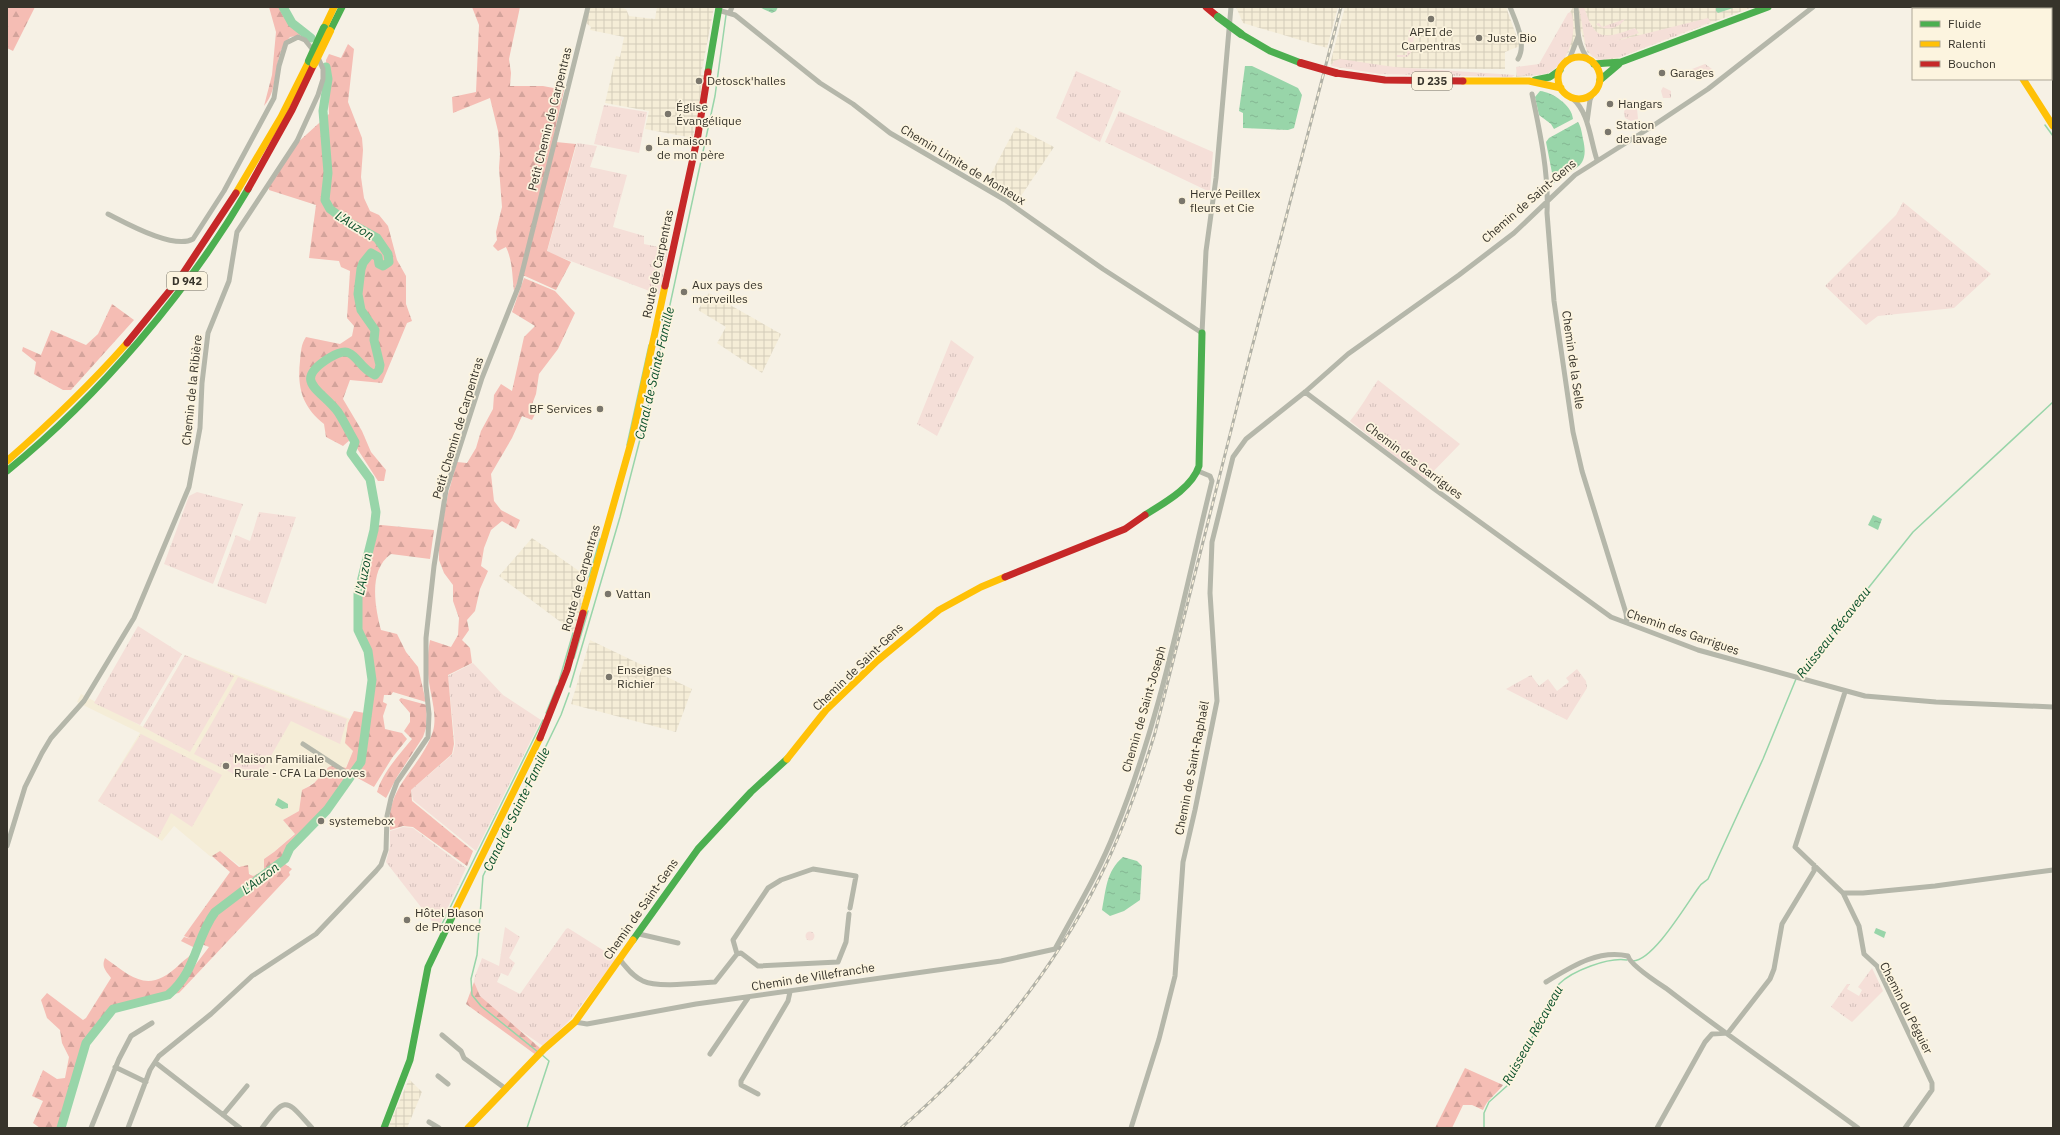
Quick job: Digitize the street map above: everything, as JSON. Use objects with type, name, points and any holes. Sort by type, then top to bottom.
[{"type":"main road","name":"D 942","points":[[7,471],[50,432],[104,378],[140,340],[180,290],[233,214],[274,148],[327,30],[334,7]]},
{"type":"main road","name":"D 942","points":[[327,30],[342,7]]},
{"type":"main road","name":"D 235","points":[[1206,7],[1241,34],[1270,51],[1301,63],[1336,73],[1385,80],[1529,81],[1561,88]]},
{"type":"main road","points":[[1621,62],[1591,62],[1576,58],[1569,60],[1560,70],[1559,82],[1561,88],[1572,98],[1583,99],[1593,93],[1600,80],[1621,62],[1768,7]]},
{"type":"main road","name":"Route de Carpentras","points":[[384,1128],[410,1060],[428,967],[546,727],[567,670],[632,439],[698,135],[719,9]]},
{"type":"main road","points":[[1591,62],[1599,71],[1600,80]]},
{"type":"main road","name":"D 942","points":[[7,461],[46,427],[98,374],[134,334],[194,259],[267,145],[312,63]]},
{"type":"main road","name":"D 235","points":[[1529,81],[1550,77],[1560,70]]},
{"type":"main road","points":[[2024,80],[2053,126]]},
{"type":"main road","points":[[1198,471],[1202,333]]},
{"type":"main road","name":"Chemin de Saint-Gens","points":[[468,1128],[544,1049],[575,1022],[698,849],[751,792],[783,763],[826,710],[907,635],[939,610],[981,587],[1125,529],[1176,493],[1192,479],[1198,471]]},
{"type":"street","name":"Petit Chemin de Carpentras","points":[[128,1128],[150,1070],[156,1063],[159,1056],[211,1014],[252,976],[316,934],[384,860],[386,850],[387,816],[391,798],[397,782],[428,737],[429,714],[426,686],[426,638],[434,566],[446,490],[482,378],[519,285],[588,7]]},
{"type":"street","points":[[1202,333],[1206,251],[1216,178],[1231,7]]},
{"type":"street","points":[[1510,7],[1522,48],[1518,59]]},
{"type":"street","points":[[1576,7],[1578,36],[1583,53],[1591,62]]},
{"type":"street","name":"Chemin de Saint-Gens","points":[[1305,392],[1348,354],[1484,256],[1514,232],[1575,175],[1708,89],[1813,7]]},
{"type":"street","name":"Chemin Limite de Monteux","points":[[719,9],[731,10],[820,83],[853,104],[890,133],[1005,200],[1103,269],[1202,333]]},
{"type":"street","points":[[1569,60],[1578,36]]},
{"type":"street","name":"Chemin de la Ribière","points":[[7,846],[25,787],[42,753],[51,738],[84,701],[134,618],[189,486],[200,428],[202,383],[208,333],[229,281],[237,232],[296,141],[318,95],[323,79],[323,69],[309,44],[305,40],[298,37],[286,43],[279,66],[274,98],[224,191],[193,239],[188,242],[159,238],[108,214]]},
{"type":"street","points":[[1587,123],[1590,100],[1593,93]]},
{"type":"street","name":"Chemin de la Selle","points":[[1532,94],[1539,128],[1548,200],[1547,213],[1554,302],[1573,432],[1582,471],[1626,613],[1627,623]]},
{"type":"street","points":[[1572,98],[1578,103],[1587,123],[1597,160]]},
{"type":"street","name":"Chemin des Garrigues","points":[[1305,392],[1433,488],[1611,617],[1698,650],[1845,692],[1886,699],[2053,707]]},
{"type":"street","name":"Chemin de Saint-Raphaël","points":[[1131,1128],[1159,1040],[1175,976],[1182,862],[1196,810],[1217,702],[1210,593],[1212,542],[1233,457],[1238,448],[1246,439],[1305,392]]},
{"type":"street","name":"Chemin de Saint-Joseph","points":[[1055,949],[1106,852],[1139,766],[1168,664],[1212,481],[1210,476],[1198,471]]},
{"type":"street","name":"Chemin du Péguier","points":[[1845,692],[1795,843],[1795,847],[1798,852],[1844,893],[1859,926],[1864,954],[1877,966],[1933,1087],[1905,1128]]},
{"type":"street","points":[[303,744],[344,771]]},
{"type":"street","points":[[1728,1034],[1770,979],[1774,969],[1782,924],[1814,871],[1814,865]]},
{"type":"street","points":[[813,868],[856,876],[846,942],[838,962],[758,966],[741,953],[737,954],[733,940],[768,888],[781,880],[813,868]]},
{"type":"street","points":[[1844,893],[1863,893],[1935,886],[2053,870]]},
{"type":"street","points":[[639,934],[678,943]]},
{"type":"street","name":"Chemin de Villefranche","points":[[575,1022],[587,1024],[696,1004],[790,992],[857,980],[1002,960],[1055,949]]},
{"type":"street","points":[[620,960],[634,976],[644,982],[661,984],[715,982],[737,954]]},
{"type":"street","points":[[1546,982],[1590,958],[1611,954],[1628,956],[1629,959],[1638,967],[1858,1128]]},
{"type":"street","points":[[758,1094],[741,1085],[741,1080],[788,1001],[790,992]]},
{"type":"street","points":[[710,1054],[748,998]]},
{"type":"street","points":[[91,1128],[115,1067],[131,1036],[152,1023]]},
{"type":"street","points":[[1657,1128],[1705,1042],[1712,1034],[1728,1034]]},
{"type":"street","points":[[442,1035],[461,1051],[464,1058],[506,1089]]},
{"type":"street","points":[[156,1063],[240,1128]]},
{"type":"street","points":[[115,1067],[146,1082]]},
{"type":"street","points":[[438,1076],[448,1084]]},
{"type":"street","points":[[223,1116],[246,1086]]},
{"type":"street","points":[[262,1128],[276,1109],[283,1104],[292,1106],[312,1128]]},
{"type":"street","points":[[429,1122],[439,1128]]},
{"type":"shaded area","points":[[590,7],[618,7],[626,9],[629,16],[655,19],[657,7],[714,7],[701,75],[706,75],[693,138],[645,129],[649,111],[605,103],[616,56],[620,57],[624,37],[590,30],[591,27],[586,23]]},
{"type":"shaded area","points":[[1236,7],[1338,7],[1327,48],[1243,23]]},
{"type":"shaded area","points":[[1345,7],[1506,7],[1520,46],[1505,52],[1505,69],[1341,68],[1330,64]]},
{"type":"shaded area","points":[[1573,7],[1753,7],[1612,60],[1600,61],[1587,52],[1581,31],[1566,57],[1547,74],[1516,77],[1517,70],[1540,64]]},
{"type":"shaded area","points":[[1988,7],[2038,7],[2038,8]]},
{"type":"shaded area","points":[[1016,127],[1054,147],[1015,205],[985,185]]},
{"type":"shaded area","points":[[709,293],[781,334],[762,373],[717,343],[726,327],[698,310]]},
{"type":"shaded area","points":[[532,538],[589,578],[574,632],[499,576]]},
{"type":"shaded area","points":[[590,640],[692,689],[676,732],[571,704]]},
{"type":"shaded area","name":"Maison Familiale Rurale - CFA La Denoves","points":[[185,655],[350,719],[353,751],[345,769],[326,768],[317,781],[302,790],[299,811],[283,820],[295,833],[264,859],[264,871],[253,876],[220,851],[211,857],[174,826],[162,841],[98,801],[140,733],[77,702],[81,694],[143,727]]},
{"type":"shaded area","points":[[409,1079],[422,1092],[407,1128],[388,1128]]},
{"type":"green space","points":[[7,7],[35,7],[13,51],[7,48]]},
{"type":"green space","points":[[269,7],[281,7],[284,17],[303,35],[290,37],[284,45],[280,53],[273,90],[264,106],[272,75],[276,32]]},
{"type":"green space","points":[[472,7],[520,7],[509,59],[511,73],[510,86],[543,86],[564,90],[554,135],[556,142],[576,144],[547,251],[571,262],[556,290],[525,276],[520,276],[514,291],[511,264],[506,247],[498,251],[493,246],[497,240],[496,232],[502,207],[498,131],[490,98],[453,113],[452,97],[476,92],[479,25]]},
{"type":"green space","points":[[1579,7],[1584,7],[1592,27],[1602,35],[1616,34],[1635,28],[1639,33],[1616,41],[1708,18],[1711,22],[1620,57],[1599,60],[1592,56],[1586,48]]},
{"type":"green space","points":[[1571,12],[1573,28],[1570,45],[1567,54],[1557,67],[1547,73],[1517,76],[1516,67],[1539,64],[1568,13]]},
{"type":"green space","points":[[1625,19],[1619,25],[1607,29],[1603,28],[1596,24],[1599,23],[1602,27]]},
{"type":"green space","points":[[1409,30],[1414,30],[1413,50],[1407,57],[1397,57],[1397,55],[1407,55]]},
{"type":"green space","points":[[348,44],[354,49],[348,102],[362,138],[363,150],[361,177],[364,198],[370,211],[379,215],[388,226],[397,260],[406,276],[406,304],[412,321],[407,323],[382,383],[350,380],[343,399],[362,431],[371,452],[386,470],[384,481],[378,481],[351,439],[343,446],[326,437],[324,424],[311,411],[300,388],[299,370],[302,345],[306,337],[340,344],[352,336],[354,326],[347,318],[350,271],[341,267],[339,261],[309,258],[316,205],[269,190],[269,187],[296,144],[329,114],[326,60],[329,54],[341,58]]},
{"type":"green space","points":[[1340,59],[1394,67],[1515,75],[1512,77],[1380,74],[1331,66],[1334,61]]},
{"type":"green space","points":[[1705,64],[1712,69],[1698,80],[1692,69]]},
{"type":"green space","points":[[1076,71],[1121,91],[1100,142],[1056,118]]},
{"type":"green space","points":[[1663,87],[1671,91],[1671,98],[1663,98],[1661,91]]},
{"type":"green space","points":[[1634,100],[1637,108],[1638,119],[1631,121],[1625,118],[1624,112],[1627,103]]},
{"type":"green space","points":[[604,105],[647,112],[639,153],[594,144]]},
{"type":"green space","points":[[1119,111],[1213,152],[1210,192],[1105,142]]},
{"type":"green space","points":[[577,143],[597,146],[590,167],[627,175],[613,227],[644,236],[644,244],[668,249],[660,295],[547,252]]},
{"type":"green space","points":[[1903,202],[1991,274],[1954,308],[1878,316],[1866,325],[1825,286],[1896,215]]},
{"type":"green space","points":[[524,278],[555,291],[575,313],[558,349],[539,374],[536,394],[531,407],[536,412],[532,420],[522,416],[512,438],[491,474],[494,501],[501,510],[520,520],[516,529],[502,521],[491,530],[484,548],[481,566],[488,571],[480,589],[475,611],[467,620],[469,630],[462,640],[470,648],[472,663],[448,675],[454,744],[452,754],[411,790],[412,801],[473,851],[467,866],[413,827],[403,826],[390,830],[390,815],[393,801],[398,789],[421,756],[433,731],[434,710],[428,670],[430,640],[451,647],[458,635],[459,618],[453,601],[453,585],[444,573],[439,560],[439,541],[448,494],[457,462],[467,463],[476,448],[481,431],[493,409],[494,395],[501,384],[512,391],[524,337],[535,326],[512,312]]},
{"type":"green space","points":[[112,304],[134,320],[71,390],[63,390],[34,374],[36,362],[22,351],[23,347],[41,355],[51,330],[86,345],[98,334]]},
{"type":"green space","points":[[951,340],[974,357],[937,436],[917,424]]},
{"type":"green space","points":[[1378,380],[1460,444],[1425,480],[1350,421]]},
{"type":"green space","points":[[197,492],[243,504],[213,584],[164,564],[189,496]]},
{"type":"green space","points":[[259,512],[296,517],[266,604],[217,586],[236,535],[250,541]]},
{"type":"green space","points":[[381,525],[434,530],[430,559],[391,554],[379,569],[376,579],[375,600],[381,630],[397,634],[406,652],[418,667],[426,702],[393,692],[391,695],[384,695],[383,702],[387,704],[383,716],[385,729],[402,733],[407,739],[392,758],[374,787],[354,776],[331,808],[292,847],[290,855],[284,860],[285,864],[292,869],[289,872],[290,875],[179,993],[173,994],[209,947],[199,943],[183,977],[168,994],[111,1009],[85,1041],[60,1128],[40,1128],[33,1123],[43,1101],[32,1096],[43,1070],[57,1079],[65,1078],[69,1057],[62,1043],[60,1030],[47,1018],[41,1000],[47,993],[83,1020],[86,1018],[111,978],[104,966],[105,958],[133,977],[142,980],[150,981],[159,979],[169,973],[193,953],[195,948],[181,941],[184,937],[191,939],[184,936],[230,872],[212,856],[220,851],[239,867],[248,865],[249,874],[253,876],[264,871],[264,859],[295,834],[283,820],[299,811],[302,790],[313,784],[331,766],[346,768],[353,751],[345,743],[348,723],[354,711],[370,714],[375,680],[371,651],[360,630],[361,594],[375,526]]},
{"type":"green space","points":[[138,626],[182,654],[140,725],[94,703]]},
{"type":"green space","points":[[185,655],[234,676],[190,752],[143,727]]},
{"type":"green space","points":[[473,663],[503,695],[541,720],[476,851],[413,800],[411,790],[453,754],[455,744],[448,676]]},
{"type":"green space","points":[[1577,669],[1586,681],[1587,688],[1567,720],[1506,689],[1531,675],[1539,686],[1548,679],[1557,691],[1569,682],[1566,678]]},
{"type":"green space","points":[[238,677],[347,719],[340,744],[291,721],[260,775],[255,779],[246,780],[194,754]]},
{"type":"green space","points":[[401,698],[427,705],[426,728],[423,737],[397,777],[386,798],[377,792],[383,778],[412,739],[404,731],[410,722],[410,713],[399,700]]},
{"type":"green space","points":[[141,734],[222,775],[192,827],[171,813],[158,838],[98,801]]},
{"type":"green space","points":[[403,827],[413,828],[466,868],[438,929],[386,862],[390,847],[390,831]]},
{"type":"green space","points":[[505,927],[520,937],[509,958],[515,963],[508,976],[501,973],[497,982],[520,994],[568,928],[614,957],[615,960],[571,1019],[543,1046],[491,1008],[476,989],[474,981],[475,975],[482,958],[499,966]]},
{"type":"green space","points":[[810,931],[815,936],[810,941],[805,936]]},
{"type":"green space","points":[[1872,968],[1883,991],[1852,1022],[1831,1007],[1847,984],[1850,984],[1847,989],[1859,996],[1862,990],[1858,987]]},
{"type":"green space","points":[[474,982],[480,996],[540,1048],[536,1055],[466,1004]]},
{"type":"green space","points":[[1465,1068],[1503,1085],[1487,1103],[1483,1110],[1472,1105],[1463,1105],[1452,1128],[1435,1128]]},
{"type":"water","points":[[759,7],[778,7],[776,11],[772,13]]},
{"type":"water","points":[[1716,7],[1736,7],[1718,13],[1716,11]]},
{"type":"water","points":[[1245,66],[1252,66],[1298,88],[1302,95],[1294,128],[1288,130],[1243,128],[1243,113],[1239,111]]},
{"type":"water","points":[[1540,91],[1561,100],[1569,109],[1573,119],[1554,129],[1551,124],[1539,115],[1535,97]]},
{"type":"water","points":[[1578,122],[1585,149],[1582,162],[1574,170],[1554,183],[1546,142],[1549,138]]},
{"type":"water","points":[[1873,515],[1882,519],[1878,530],[1868,525]]},
{"type":"water","points":[[278,798],[288,804],[288,808],[282,809],[275,805]]},
{"type":"water","points":[[1123,857],[1137,861],[1142,866],[1140,900],[1124,911],[1110,916],[1102,910],[1106,888],[1113,868]]},
{"type":"water","points":[[1876,928],[1886,932],[1884,938],[1874,933]]},
{"type":"waterway","name":"L'Auzon","points":[[283,7],[292,23],[311,38]]},
{"type":"waterway","name":"Canal de Sainte Famille","points":[[570,687],[620,517],[646,416],[715,96],[726,15]]},
{"type":"waterway","name":"L'Auzon","points":[[61,1128],[86,1043],[113,1009],[168,995],[178,986],[185,976],[208,922],[215,912],[285,859],[290,848],[327,810],[361,762],[372,680],[368,651],[358,630],[358,594],[374,530],[376,512],[370,479],[351,453],[355,442],[338,412],[318,391],[311,380],[312,373],[318,366],[331,357],[344,352],[347,352],[355,357],[363,367],[371,373],[375,375],[379,370],[380,365],[374,340],[375,330],[361,310],[358,294],[361,269],[363,263],[371,253],[378,257],[379,264],[383,266],[389,262],[388,254],[377,238],[346,221],[330,209],[325,200],[328,173],[323,111],[328,79],[326,67]]},
{"type":"waterway","points":[[2045,125],[2053,136]]},
{"type":"waterway","points":[[627,445],[649,345]]},
{"type":"waterway","name":"Ruisseau Récaveau","points":[[1798,676],[1913,532],[2053,402]]},
{"type":"waterway","points":[[589,577],[600,539]]},
{"type":"waterway","points":[[574,658],[588,611]]},
{"type":"waterway","points":[[559,681],[573,633]]},
{"type":"waterway","name":"Ruisseau Récaveau","points":[[1633,961],[1641,958],[1660,941],[1700,886],[1708,879],[1763,759],[1796,679]]},
{"type":"waterway","points":[[546,713],[557,686]]},
{"type":"waterway","name":"Canal de Sainte Famille","points":[[538,1052],[481,1006],[472,995],[471,979],[477,955],[483,876],[561,715],[569,693]]},
{"type":"waterway","points":[[440,928],[543,720]]},
{"type":"waterway","name":"Ruisseau Récaveau","points":[[1484,1128],[1484,1113],[1489,1102],[1508,1085],[1559,984],[1572,974],[1591,966],[1610,961],[1627,960]]},
{"type":"waterway","name":"Canal de Sainte Famille","points":[[527,1128],[549,1061],[541,1054]]},
{"type":"railway","points":[[901,1128],[931,1101],[987,1043],[1038,980],[1081,913],[1100,877],[1124,824],[1155,733],[1250,355],[1341,7]]},
{"type":"traffic: fast","points":[[330,31],[342,7]]},
{"type":"traffic: fast","points":[[708,72],[719,7]]},
{"type":"traffic: fast","points":[[1594,64],[1621,62],[1768,7]]},
{"type":"traffic: fast","points":[[1218,17],[1241,34]]},
{"type":"traffic: fast","points":[[309,61],[324,28]]},
{"type":"traffic: fast","points":[[1241,34],[1270,51],[1301,63]]},
{"type":"traffic: fast","points":[[1600,80],[1619,64]]},
{"type":"traffic: fast","points":[[1535,80],[1550,77],[1560,70]]},
{"type":"traffic: fast","points":[[7,471],[75,410],[140,340],[170,304],[198,266],[248,189]]},
{"type":"traffic: fast","points":[[1145,515],[1169,500],[1184,488],[1195,474],[1199,466],[1202,333]]},
{"type":"traffic: fast","points":[[633,940],[698,849],[751,792],[787,759]]},
{"type":"traffic: fast","points":[[384,1128],[410,1060],[428,967],[454,913]]},
{"type":"traffic: slow","points":[[324,28],[334,7]]},
{"type":"traffic: slow","points":[[314,64],[330,31]]},
{"type":"traffic: slow","points":[[1579,57],[1594,63],[1600,78],[1594,93],[1579,99],[1564,93],[1558,78],[1564,63],[1579,57]]},
{"type":"traffic: slow","points":[[236,193],[281,117],[309,61]]},
{"type":"traffic: slow","points":[[2024,80],[2053,126]]},
{"type":"traffic: slow","points":[[1463,81],[1529,81],[1561,88]]},
{"type":"traffic: slow","points":[[583,613],[632,439],[665,286]]},
{"type":"traffic: slow","points":[[7,461],[68,404],[127,343]]},
{"type":"traffic: slow","points":[[787,759],[826,710],[877,661],[939,610],[981,587],[1005,577]]},
{"type":"traffic: slow","points":[[454,913],[540,738]]},
{"type":"traffic: slow","points":[[468,1128],[544,1049],[575,1022],[633,940]]},
{"type":"traffic: jam","points":[[1206,7],[1218,17]]},
{"type":"traffic: jam","points":[[1301,63],[1336,73]]},
{"type":"traffic: jam","points":[[248,189],[292,110],[314,64]]},
{"type":"traffic: jam","points":[[665,286],[698,135],[708,72]]},
{"type":"traffic: jam","points":[[1336,73],[1385,80],[1463,81]]},
{"type":"traffic: jam","points":[[127,343],[180,278],[236,193]]},
{"type":"traffic: jam","points":[[1005,577],[1125,529],[1145,515]]},
{"type":"traffic: jam","points":[[540,738],[567,670],[583,613]]},
{"type":"place","name":"APEI de Carpentras","points":[[1431,19]]},
{"type":"place","name":"Juste Bio","points":[[1479,38]]},
{"type":"place","name":"Garages","points":[[1662,73]]},
{"type":"place","name":"Detosck'halles","points":[[699,81]]},
{"type":"place","name":"Hangars","points":[[1610,104]]},
{"type":"place","name":"Église Évangélique","points":[[668,114]]},
{"type":"place","name":"Station de lavage","points":[[1608,132]]},
{"type":"place","name":"La maison de mon père","points":[[649,148]]},
{"type":"place","name":"Hervé Peillex fleurs et Cie","points":[[1182,201]]},
{"type":"place","name":"Aux pays des merveilles","points":[[684,292]]},
{"type":"place","name":"BF Services","points":[[600,409]]},
{"type":"place","name":"Vattan","points":[[608,594]]},
{"type":"place","name":"Enseignes Richier","points":[[609,677]]},
{"type":"place","name":"Maison Familiale Rurale - CFA La Denoves","points":[[226,766]]},
{"type":"place","name":"systemebox","points":[[321,821]]},
{"type":"place","name":"Hôtel Blason de Provence","points":[[407,920]]}]
